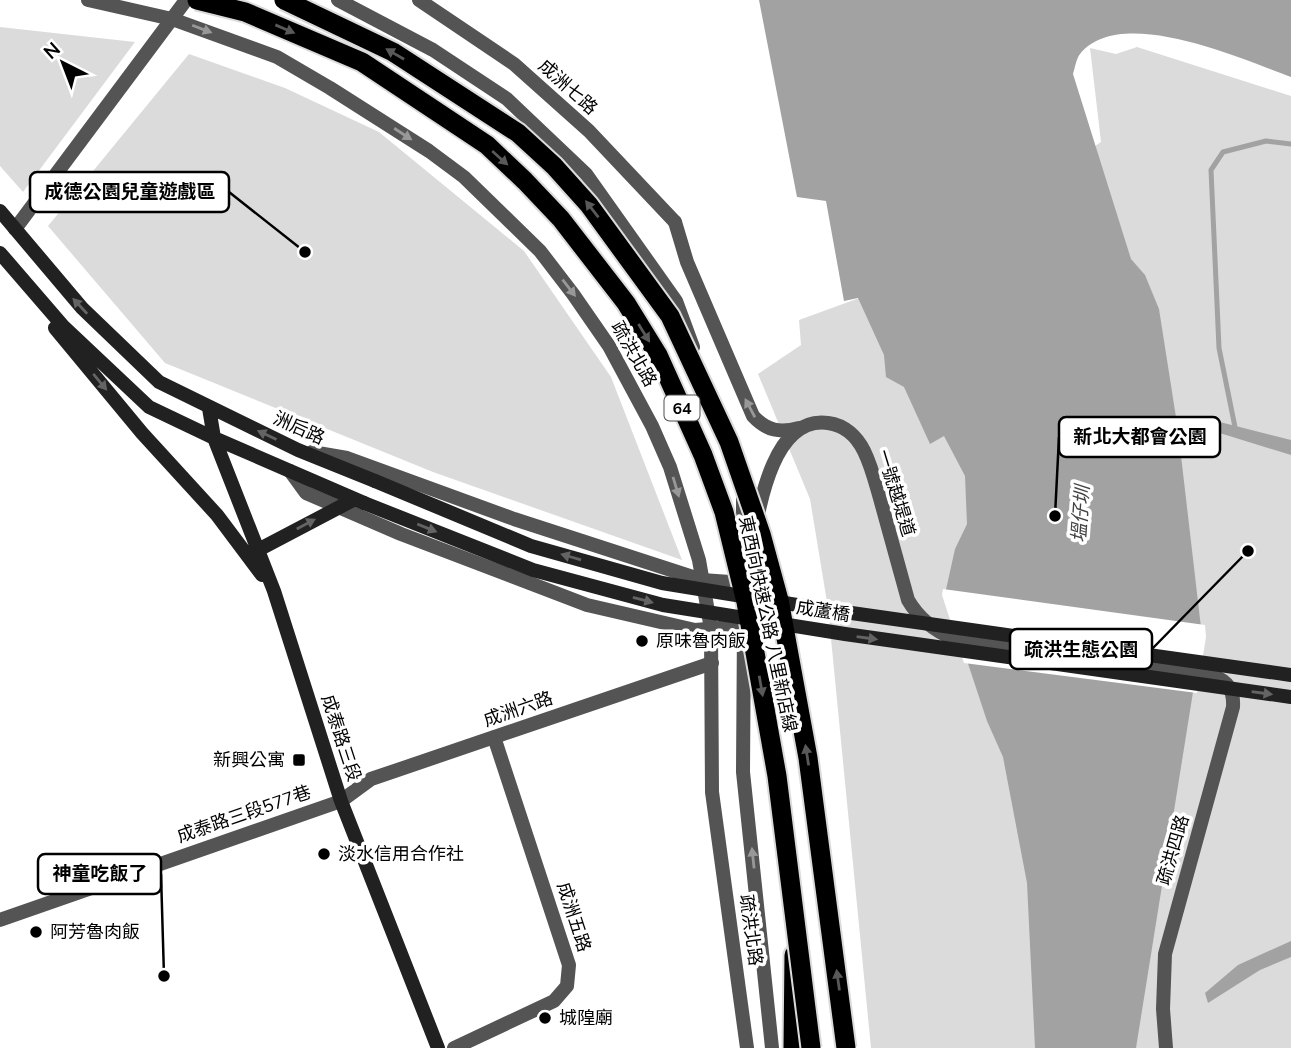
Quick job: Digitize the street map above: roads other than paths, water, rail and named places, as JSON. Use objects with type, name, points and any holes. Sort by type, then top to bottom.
[{"type":"highway","name":"東西向快速公路 八里新店線","points":[[197,0],[245,12],[362,62],[487,145],[526,181],[561,219],[626,303],[659,355],[703,455],[724,512],[746,602],[777,776],[794,930],[811,1048]]},
{"type":"highway","name":"東西向快速公路 八里新店線","points":[[284,0],[393,52],[518,133],[554,166],[589,205],[670,316],[729,442],[761,534],[779,600],[807,758],[846,1043]]},
{"type":"highway","points":[[793,1048],[794,930]]},
{"type":"main road","points":[[0,211],[82,308],[159,382],[209,408]]},
{"type":"main road","points":[[0,253],[63,326],[149,407],[359,501]]},
{"type":"main road","points":[[14,269],[58,332],[142,433],[217,514],[274,591]]},
{"type":"main road","name":"成泰路三段","points":[[209,408],[214,438],[274,591],[341,801],[439,1048]]},
{"type":"main road","name":"洲后路","points":[[209,408],[298,450],[374,481]]},
{"type":"main road","name":"成蘆橋","points":[[374,481],[531,546],[662,583],[816,608],[1291,675]]},
{"type":"main road","points":[[258,550],[338,507],[359,501]]},
{"type":"main road","name":"成蘆橋","points":[[359,501],[533,570],[663,605],[870,638],[1291,697]]},
{"type":"street","name":"疏洪北路","points":[[88,0],[172,19],[277,57],[429,151],[464,177],[540,251],[609,346],[652,426],[670,467],[699,560],[710,629],[712,663],[712,792],[747,1048]]},
{"type":"street","points":[[15,229],[186,0]]},
{"type":"street","name":"疏洪北路","points":[[338,0],[432,50],[507,99],[586,174],[676,302],[743,479],[743,772],[772,1048]]},
{"type":"street","name":"成洲七路","points":[[419,0],[514,64],[589,131],[675,222]]},
{"type":"street","name":"一號越堤道","points":[[675,222],[688,262],[753,416],[761,425],[772,430],[786,431],[822,422],[837,424],[847,430],[864,450],[908,600],[924,621],[954,639],[1212,675]]},
{"type":"street","points":[[298,450],[347,458],[514,519],[702,580],[744,583],[765,487],[774,459],[794,433],[807,426]]},
{"type":"street","points":[[290,471],[306,493],[401,534],[587,605],[695,630],[744,625]]},
{"type":"street","name":"成洲六路","points":[[341,801],[371,779],[712,663]]},
{"type":"street","name":"疏洪四路","points":[[1166,1048],[1163,1009],[1165,954],[1233,707],[1229,686],[1212,675]]},
{"type":"street","name":"成洲五路","points":[[454,1048],[554,1001],[567,986],[569,965],[494,737]]},
{"type":"street","name":"成泰路三段577巷","points":[[0,920],[341,801]]},
{"type":"water","name":"塭仔圳","points":[[759,0],[1291,0],[1291,77],[1182,40],[1123,34],[1099,40],[1080,54],[1073,74],[1131,259],[1145,275],[1159,309],[1178,430],[1202,636],[1136,1048],[1035,1048],[1027,883],[1003,757],[987,721],[945,594],[955,549],[967,524],[965,476],[944,436],[930,444],[904,387],[886,377],[884,355],[858,298],[844,301],[826,201],[797,197]]},
{"type":"water","points":[[1216,421],[1291,440],[1291,455],[1210,430],[1209,423]]},
{"type":"water","points":[[1291,941],[1291,957],[1260,970],[1208,1003],[1205,993],[1238,965]]},
{"type":"waterway","points":[[1235,427],[1219,348],[1211,170],[1223,152],[1266,141],[1291,144]]},
{"type":"place","name":"成德公園兒童遊戲區","points":[[305,252]]},
{"type":"place","name":"新北大都會公園","points":[[1055,516]]},
{"type":"place","name":"疏洪生態公園","points":[[1248,551]]},
{"type":"place","name":"原味魯肉飯","points":[[642,641]]},
{"type":"place","name":"新興公寓","points":[[299,760]]},
{"type":"place","name":"淡水信用合作社","points":[[324,854]]},
{"type":"place","name":"阿芳魯肉飯","points":[[36,932]]},
{"type":"place","name":"神童吃飯了","points":[[164,976]]},
{"type":"place","name":"城隍廟","points":[[545,1018]]}]
